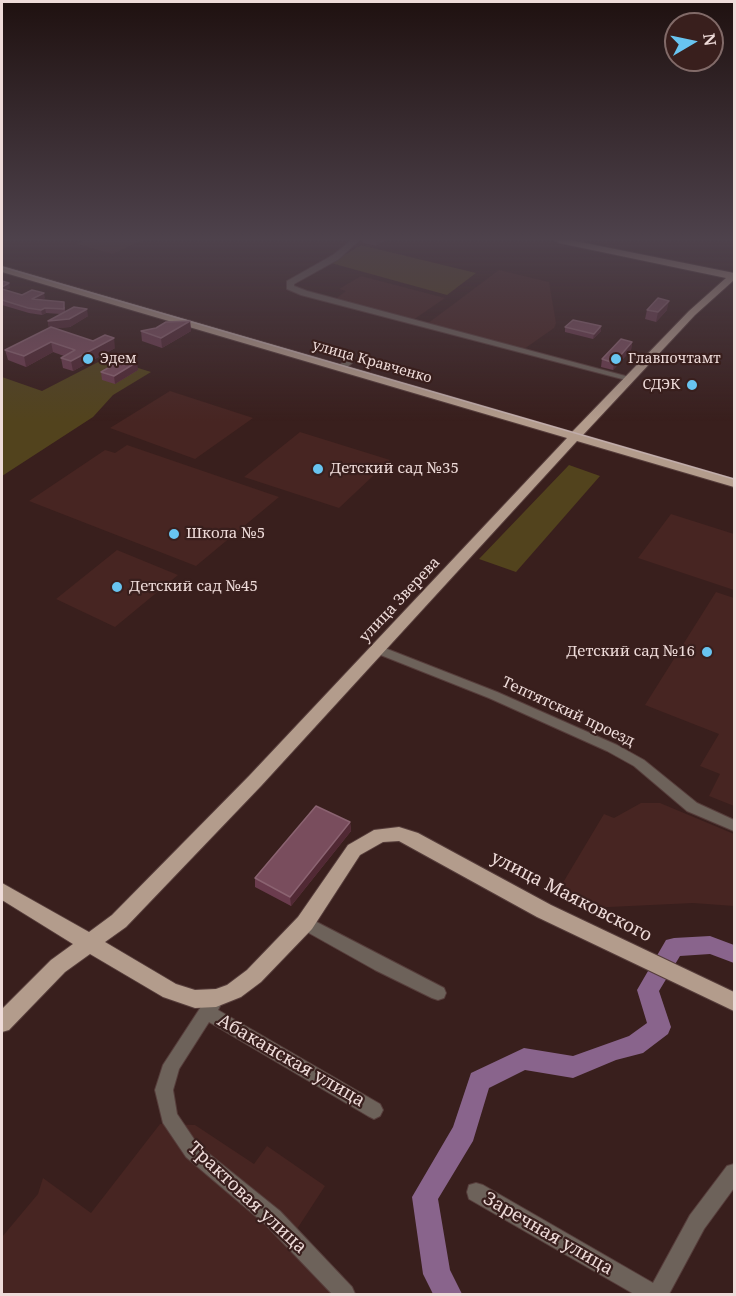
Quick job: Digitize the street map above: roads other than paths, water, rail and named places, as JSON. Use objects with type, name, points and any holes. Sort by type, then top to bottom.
[{"type":"main road","name":"улица Кравченко","points":[[121,300],[646,453],[735,483]]},
{"type":"main road","name":"улица Зверева","points":[[2,1023],[58,966],[119,921],[255,781],[629,378],[706,300]]},
{"type":"main road","name":"улица Кравченко","points":[[646,453],[735,474]]},
{"type":"main road","name":"улица Маяковского","points":[[305,923],[354,850],[370,839],[387,834],[412,837],[544,911],[735,1002]]},
{"type":"main road","points":[[2,891],[170,991],[211,1005],[254,976],[305,923]]},
{"type":"street","points":[[333,300],[629,378]]},
{"type":"street","name":"Тептятский проезд","points":[[377,649],[493,695],[612,748],[639,764],[692,807],[735,826]]},
{"type":"street","points":[[305,923],[438,993]]},
{"type":"street","name":"Абаканская улица","points":[[211,1005],[374,1110]]},
{"type":"street","name":"Трактовая улица","points":[[211,1005],[172,1065],[164,1090],[169,1117],[192,1151],[273,1218],[345,1294]]},
{"type":"street","points":[[658,1294],[697,1222],[735,1173]]},
{"type":"street","name":"Заречная улица","points":[[476,1192],[652,1294]]},
{"type":"waterway","points":[[448,1294],[437,1274],[425,1197],[464,1132],[479,1081],[524,1059],[573,1067],[614,1050],[635,1045],[660,1027],[648,990],[674,947],[710,945],[734,954]]},
{"type":"tram line","points":[[118,300],[734,479]]},
{"type":"place","name":"Эдем","points":[[88,359]]},
{"type":"place","name":"Главпочтамт","points":[[616,359]]},
{"type":"place","name":"СДЭК","points":[[692,385]]},
{"type":"place","name":"Детский сад №35","points":[[318,469]]},
{"type":"place","name":"Школа №5","points":[[174,534]]},
{"type":"place","name":"Детский сад №45","points":[[117,587]]},
{"type":"place","name":"Детский сад №16","points":[[707,652]]}]
